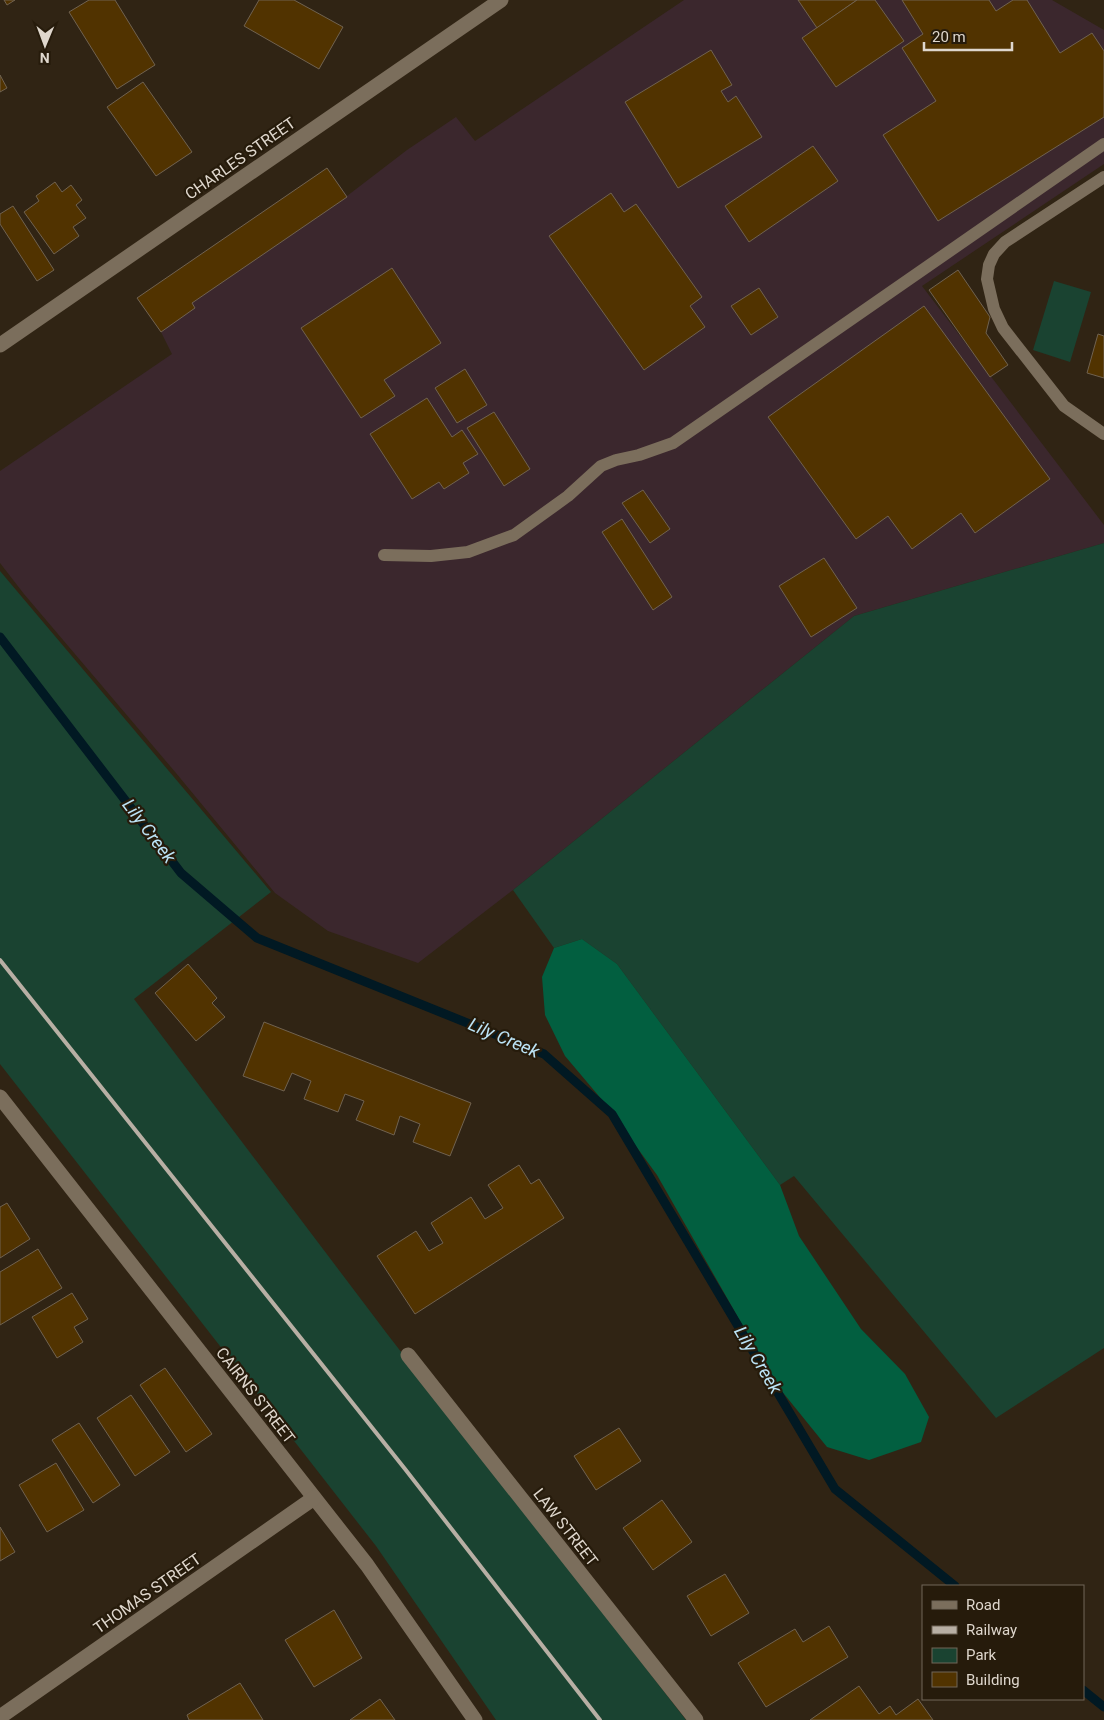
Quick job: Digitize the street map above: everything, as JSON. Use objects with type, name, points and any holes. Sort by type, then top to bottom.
[{"type":"street","name":"CHARLES STREET","points":[[0,345],[501,0]]},
{"type":"street","name":"CAIRNS STREET","points":[[0,1097],[372,1572],[475,1720]]},
{"type":"street","name":"LAW STREET","points":[[408,1355],[696,1720]]},
{"type":"street","name":"THOMAS STREET","points":[[0,1717],[314,1498]]},
{"type":"lane","points":[[384,555],[431,556],[468,552],[514,535],[568,496],[601,466],[673,443],[1104,144]]},
{"type":"lane","points":[[1104,176],[1005,242],[994,254],[987,278],[994,309],[1003,328],[1064,406],[1104,434]]},
{"type":"shaded area","points":[[684,0],[1052,0],[1104,30],[1104,164],[922,286],[1104,525],[1104,543],[854,616],[513,890],[418,963],[328,931],[275,893],[0,563],[0,471],[172,354],[161,332],[137,298],[327,168],[347,196],[407,150],[456,117],[475,141]]},
{"type":"green space","points":[[1054,281],[1091,292],[1070,362],[1033,350]]},
{"type":"green space","points":[[1104,543],[1104,1348],[996,1418],[794,1176],[780,1185],[617,964],[582,939],[554,948],[513,890],[854,616]]},
{"type":"green space","points":[[0,571],[271,892],[134,999],[388,1335],[686,1720],[496,1720],[376,1546],[0,1064]]},
{"type":"green space","points":[[582,939],[617,964],[780,1185],[799,1236],[861,1329],[905,1374],[929,1417],[921,1442],[869,1460],[827,1447],[776,1384],[657,1175],[603,1101],[565,1056],[545,1015],[542,977],[554,948]]},
{"type":"building","points":[[4,0],[15,0],[7,5]]},
{"type":"building","points":[[89,0],[115,0],[155,65],[117,89],[69,12]]},
{"type":"building","points":[[259,0],[294,0],[343,27],[319,69],[244,26]]},
{"type":"building","points":[[798,0],[857,0],[817,28]]},
{"type":"building","points":[[857,0],[875,0],[904,41],[836,87],[802,38]]},
{"type":"building","points":[[902,0],[989,0],[996,11],[1013,0],[1027,0],[1060,53],[1092,33],[1104,51],[1104,117],[938,221],[883,135],[936,101],[902,48],[923,34]]},
{"type":"building","points":[[711,50],[732,85],[721,91],[728,102],[736,96],[762,137],[678,188],[625,102]]},
{"type":"building","points":[[0,75],[7,88],[0,92]]},
{"type":"building","points":[[143,82],[192,152],[156,176],[107,107]]},
{"type":"building","points":[[813,146],[838,181],[749,242],[725,206]]},
{"type":"building","points":[[327,168],[347,197],[192,303],[195,308],[161,332],[137,298]]},
{"type":"building","points":[[55,182],[62,192],[71,185],[82,200],[76,205],[86,218],[73,227],[79,236],[54,254],[24,212],[39,201],[36,196]]},
{"type":"building","points":[[611,193],[624,212],[636,204],[702,297],[690,306],[705,327],[644,370],[549,236]]},
{"type":"building","points":[[13,206],[54,270],[37,281],[0,224],[0,214]]},
{"type":"building","points":[[392,268],[441,343],[384,380],[395,396],[361,418],[301,328]]},
{"type":"building","points":[[958,270],[990,317],[986,333],[1008,365],[990,377],[929,290]]},
{"type":"building","points":[[759,288],[778,317],[751,335],[731,306]]},
{"type":"building","points":[[924,306],[1050,479],[975,533],[961,513],[912,549],[888,516],[856,539],[768,417]]},
{"type":"building","points":[[1098,334],[1104,336],[1104,378],[1087,373]]},
{"type":"building","points":[[465,369],[487,405],[457,423],[435,388]]},
{"type":"building","points":[[427,398],[452,437],[462,430],[478,454],[463,463],[469,473],[444,489],[439,482],[412,499],[370,434]]},
{"type":"building","points":[[494,412],[530,469],[504,486],[467,428]]},
{"type":"building","points":[[643,490],[670,529],[650,543],[622,503]]},
{"type":"building","points":[[622,519],[672,597],[653,610],[602,532]]},
{"type":"building","points":[[824,558],[857,608],[811,637],[779,586]]},
{"type":"building","points":[[188,964],[217,998],[212,1003],[225,1017],[196,1041],[155,993]]},
{"type":"building","points":[[264,1022],[471,1103],[450,1156],[413,1142],[420,1124],[400,1116],[394,1135],[356,1120],[364,1101],[345,1094],[338,1112],[304,1099],[311,1081],[292,1073],[284,1091],[243,1076]]},
{"type":"building","points":[[519,1165],[531,1184],[539,1179],[564,1218],[415,1314],[377,1256],[416,1231],[429,1251],[443,1243],[431,1223],[471,1197],[485,1219],[503,1208],[488,1185]]},
{"type":"building","points":[[7,1203],[30,1239],[0,1258],[0,1207]]},
{"type":"building","points":[[38,1249],[62,1288],[0,1325],[0,1272]]},
{"type":"building","points":[[72,1293],[88,1319],[74,1327],[83,1342],[57,1358],[32,1317]]},
{"type":"building","points":[[165,1368],[212,1434],[186,1452],[140,1385]]},
{"type":"building","points":[[131,1395],[170,1452],[135,1476],[97,1418]]},
{"type":"building","points":[[79,1423],[120,1485],[93,1503],[52,1440]]},
{"type":"building","points":[[619,1428],[641,1461],[596,1490],[574,1456]]},
{"type":"building","points":[[56,1463],[84,1510],[47,1532],[19,1485]]},
{"type":"building","points":[[662,1500],[692,1542],[653,1570],[623,1528]]},
{"type":"building","points":[[0,1527],[15,1552],[0,1561]]},
{"type":"building","points":[[725,1574],[749,1613],[711,1636],[687,1596]]},
{"type":"building","points":[[334,1610],[362,1658],[314,1687],[285,1640]]},
{"type":"building","points":[[829,1626],[848,1657],[766,1707],[738,1663],[795,1629],[803,1642]]},
{"type":"building","points":[[240,1683],[263,1720],[189,1720],[187,1715]]},
{"type":"building","points":[[859,1686],[879,1714],[890,1706],[896,1715],[918,1699],[933,1720],[810,1720]]},
{"type":"building","points":[[380,1699],[395,1720],[350,1720]]},
{"type":"waterway","name":"Lily Creek","points":[[0,637],[181,873],[257,938],[544,1054],[612,1114],[835,1489],[954,1585]]},
{"type":"waterway","name":"Lily Creek","points":[[1084,1691],[1104,1707]]},
{"type":"railway","points":[[0,960],[405,1469],[600,1720]]}]
